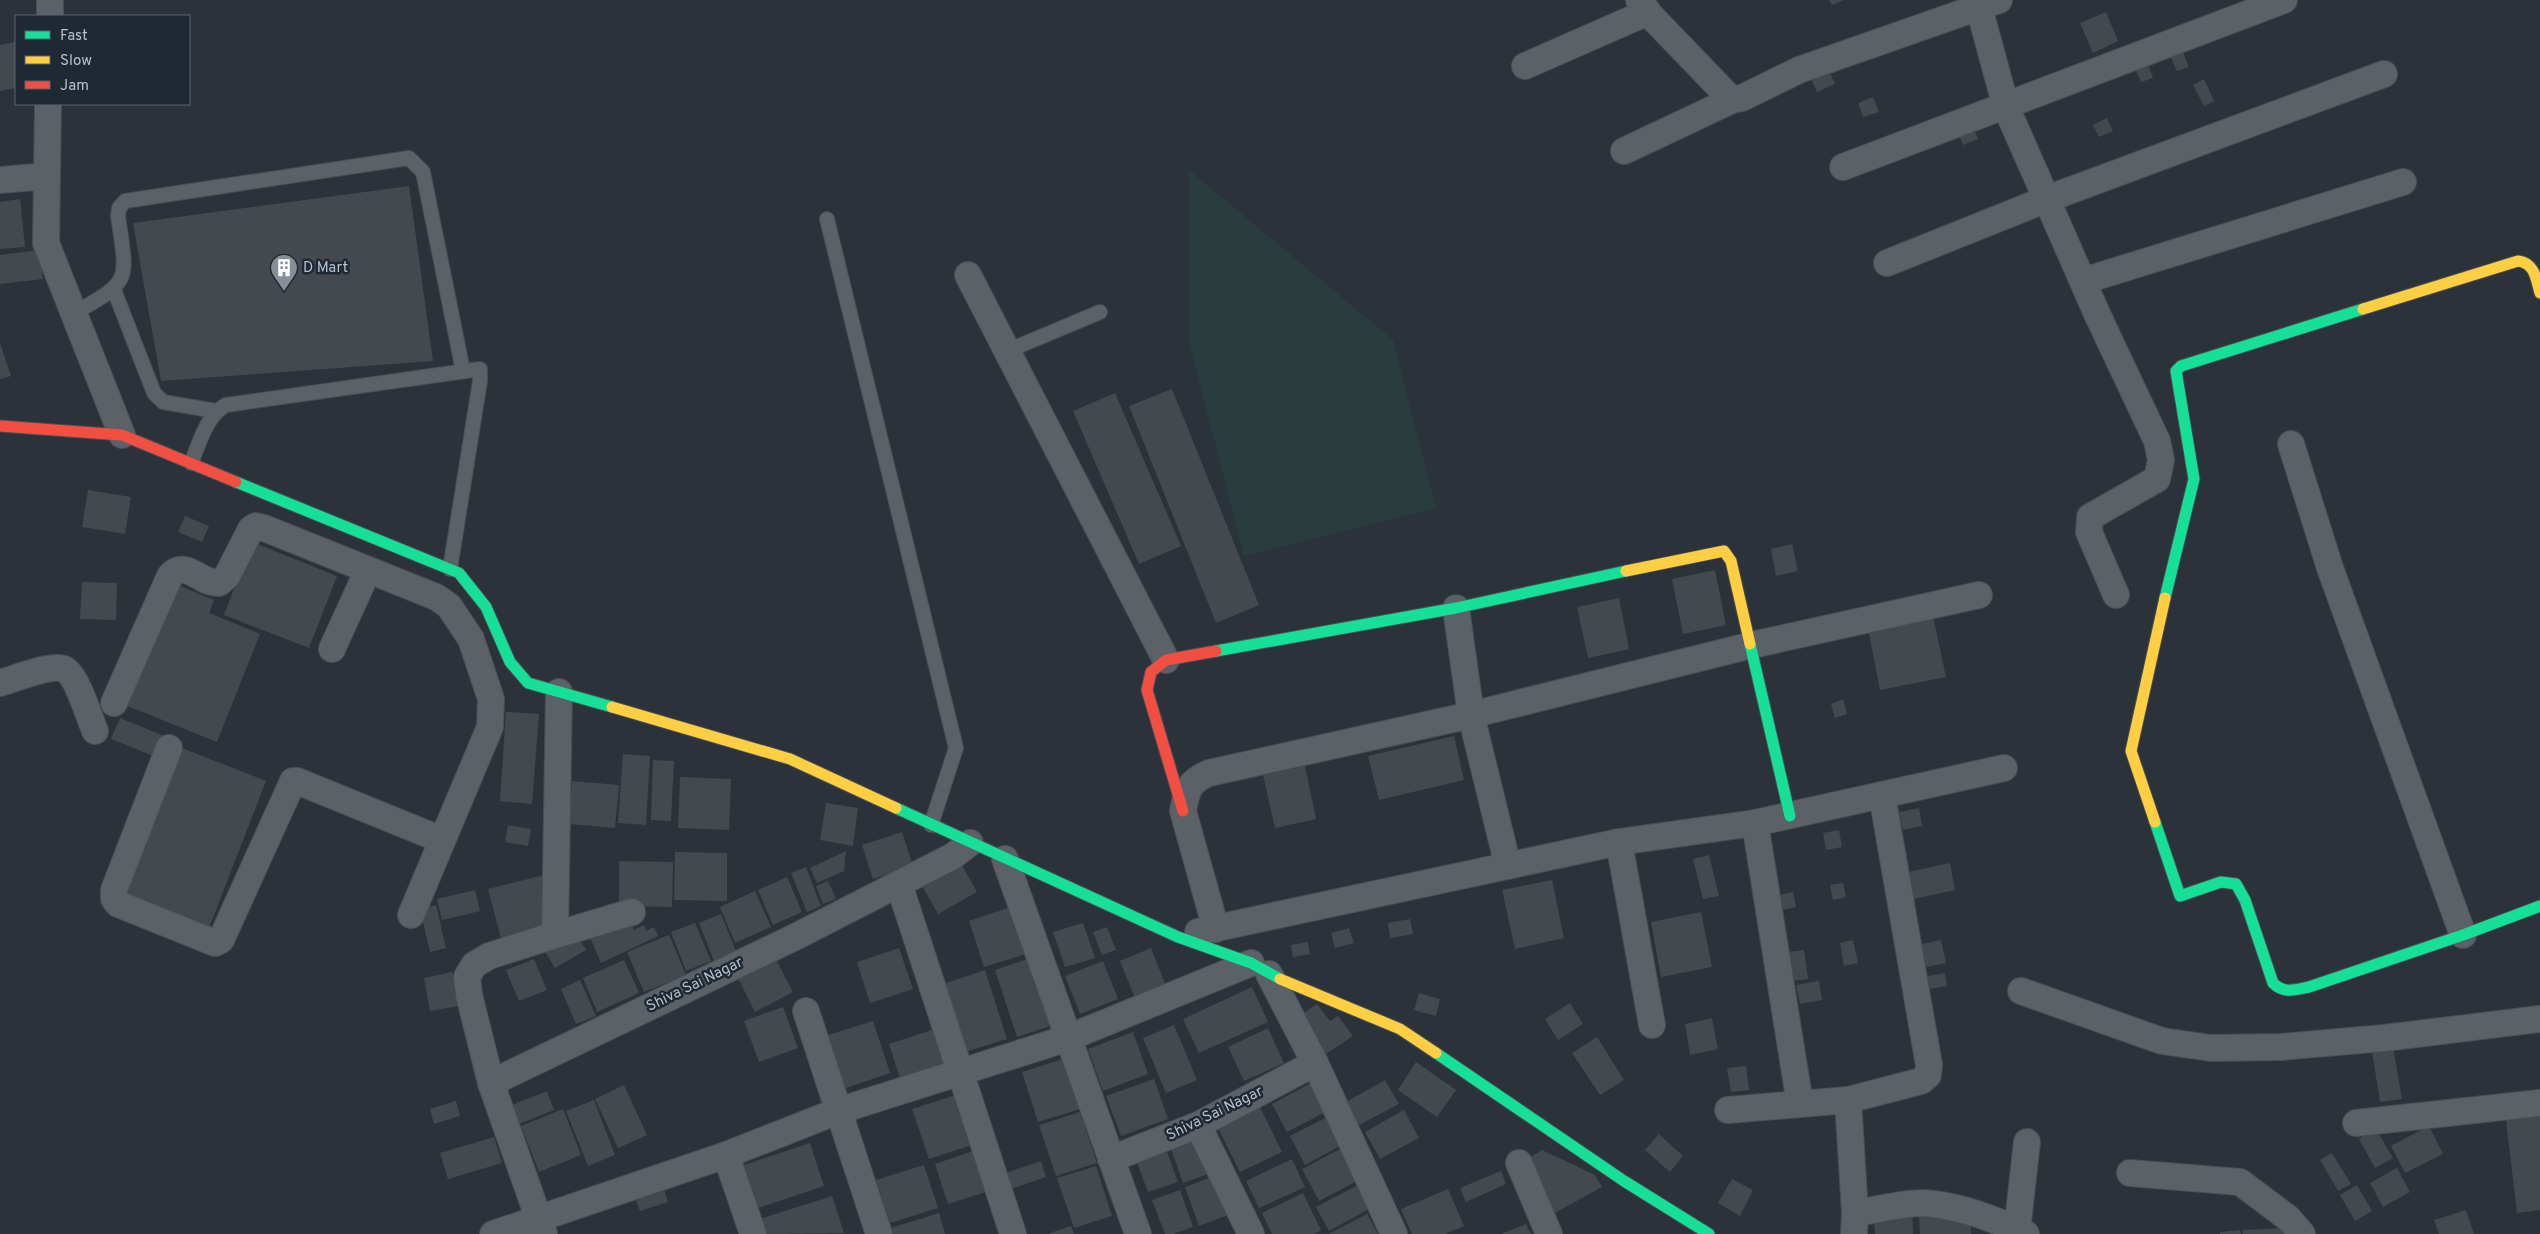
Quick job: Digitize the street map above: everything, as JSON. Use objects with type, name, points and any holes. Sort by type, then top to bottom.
[{"type":"street","points":[[50,0],[50,15]]},
{"type":"street","points":[[1843,167],[2006,107],[2284,0]]},
{"type":"street","points":[[1624,151],[1799,70],[1985,2],[2006,107],[2083,281],[2157,441],[2161,460],[2157,479],[2090,517],[2089,532],[2116,595]]},
{"type":"street","points":[[1525,66],[1644,6],[1729,97],[1738,99]]},
{"type":"street","points":[[1887,263],[2047,199],[2384,74]]},
{"type":"street","points":[[48,105],[46,243],[122,435]]},
{"type":"street","points":[[0,180],[47,176]]},
{"type":"street","points":[[2083,281],[2403,182]]},
{"type":"street","points":[[2540,293],[2532,268],[2526,262],[2518,261],[2181,366],[2176,371],[2194,479],[2180,531],[2131,751],[2180,896],[2221,882],[2236,884],[2245,900],[2273,983],[2280,990],[2309,987],[2463,935],[2540,906]]},
{"type":"street","points":[[968,275],[1166,660]]},
{"type":"street","points":[[0,426],[122,435],[394,548],[450,569],[458,573],[486,607],[510,662],[528,684],[790,760],[1178,937],[1260,969],[1400,1029],[1624,1181],[1709,1234]]},
{"type":"street","points":[[2291,444],[2330,568],[2463,935]]},
{"type":"street","points":[[114,703],[170,576],[176,569],[183,568],[213,584],[219,583],[227,576],[251,529],[256,526],[436,597],[449,606],[470,639],[491,698],[490,727],[411,915]]},
{"type":"street","points":[[366,536],[368,570]]},
{"type":"street","points":[[332,649],[368,570],[394,548]]},
{"type":"street","points":[[1216,929],[1147,690],[1151,672],[1166,660],[1456,608],[1715,551],[1724,551],[1731,561],[1752,645],[1790,816]]},
{"type":"street","points":[[1183,811],[1186,793],[1195,779],[1209,773],[1471,715],[1752,645],[1979,595]]},
{"type":"street","points":[[1456,608],[1471,715],[1508,866]]},
{"type":"street","points":[[0,683],[54,668],[65,670],[74,680],[94,731]]},
{"type":"street","points":[[555,936],[559,692]]},
{"type":"street","points":[[169,748],[114,890],[114,899],[118,904],[215,943],[221,940],[293,781],[442,840]]},
{"type":"street","points":[[1178,937],[1619,842],[1755,823],[2004,768]]},
{"type":"street","points":[[1728,1110],[1848,1100],[1921,1081],[1928,1075],[1929,1065],[1882,795]]},
{"type":"street","points":[[1755,823],[1800,1104]]},
{"type":"street","points":[[1619,842],[1652,1024]]},
{"type":"street","name":"Shiva Sai Nagar","points":[[491,1083],[794,937],[953,856],[970,843]]},
{"type":"street","points":[[1005,859],[1138,1234]]},
{"type":"street","points":[[898,884],[1013,1234]]},
{"type":"street","points":[[541,1226],[491,1083],[469,995],[467,977],[474,966],[489,956],[632,912]]},
{"type":"street","points":[[493,1234],[541,1226],[838,1111],[960,1074],[1068,1038],[1260,969]]},
{"type":"street","points":[[1260,969],[1316,1063],[1394,1234]]},
{"type":"street","points":[[2021,991],[2162,1041],[2211,1048],[2281,1047],[2375,1039],[2540,1019]]},
{"type":"street","points":[[806,1011],[879,1234]]},
{"type":"street","name":"Shiva Sai Nagar","points":[[1111,1159],[1198,1125],[1316,1063]]},
{"type":"street","points":[[1848,1100],[1854,1224],[1921,1203],[1938,1205],[2021,1232],[2026,1142]]},
{"type":"street","points":[[2356,1123],[2540,1103]]},
{"type":"street","points":[[1198,1125],[1250,1234]]},
{"type":"street","points":[[726,1154],[753,1234]]},
{"type":"street","points":[[1519,1163],[1549,1234]]},
{"type":"street","points":[[2130,1173],[2240,1182],[2288,1218],[2302,1234]]},
{"type":"lane","points":[[74,312],[114,290],[121,279],[125,267],[118,216],[119,208],[125,201],[409,158],[423,172],[463,371]]},
{"type":"lane","points":[[827,219],[956,748],[931,825]]},
{"type":"lane","points":[[114,290],[154,393],[163,402],[216,411]]},
{"type":"lane","points":[[1007,351],[1100,312]]},
{"type":"lane","points":[[191,463],[209,420],[216,411],[226,405],[480,369],[480,381],[450,569]]},
{"type":"green space","points":[[1189,170],[1393,340],[1436,508],[1244,556],[1189,341]]},
{"type":"building","points":[[1829,0],[1844,0],[1832,5]]},
{"type":"building","points":[[2106,12],[2118,41],[2093,53],[2080,23]]},
{"type":"building","points":[[15,42],[15,88],[0,91],[0,45]]},
{"type":"building","points":[[2182,49],[2189,67],[2177,71],[2170,55]]},
{"type":"building","points":[[2147,62],[2153,78],[2141,82],[2134,66]]},
{"type":"building","points":[[1829,71],[1835,84],[1817,92],[1811,79]]},
{"type":"building","points":[[2204,79],[2214,101],[2204,106],[2193,85]]},
{"type":"building","points":[[1873,97],[1879,112],[1863,117],[1858,103]]},
{"type":"building","points":[[2107,118],[2113,131],[2099,137],[2093,125]]},
{"type":"building","points":[[1973,127],[1978,139],[1963,145],[1958,133]]},
{"type":"building","name":"D Mart","points":[[409,186],[433,361],[161,381],[133,223]]},
{"type":"building","points":[[20,199],[25,247],[0,249],[0,202]]},
{"type":"building","points":[[39,250],[43,279],[0,284],[0,255]]},
{"type":"building","points":[[0,343],[11,376],[0,379]]},
{"type":"building","points":[[1172,389],[1259,605],[1216,623],[1129,406]]},
{"type":"building","points":[[1115,393],[1181,546],[1139,564],[1073,411]]},
{"type":"building","points":[[88,490],[131,497],[125,534],[82,527]]},
{"type":"building","points":[[185,516],[209,526],[202,542],[178,532]]},
{"type":"building","points":[[252,542],[337,576],[309,648],[224,615]]},
{"type":"building","points":[[1792,544],[1798,571],[1776,576],[1771,549]]},
{"type":"building","points":[[1715,570],[1726,625],[1683,634],[1672,579]]},
{"type":"building","points":[[82,582],[117,583],[116,620],[80,619]]},
{"type":"building","points":[[173,583],[214,600],[209,613],[260,634],[217,742],[125,705]]},
{"type":"building","points":[[1619,598],[1629,649],[1588,658],[1577,607]]},
{"type":"building","points":[[1933,616],[1946,677],[1880,690],[1868,629]]},
{"type":"building","points":[[1843,699],[1847,714],[1835,718],[1831,704]]},
{"type":"building","points":[[506,712],[539,714],[532,804],[500,801]]},
{"type":"building","points":[[120,718],[164,736],[156,757],[111,739]]},
{"type":"building","points":[[1454,736],[1464,780],[1379,800],[1368,756]]},
{"type":"building","points":[[177,746],[266,781],[209,928],[120,893]]},
{"type":"building","points":[[623,754],[650,756],[646,825],[618,823]]},
{"type":"building","points":[[653,760],[674,761],[671,821],[651,820]]},
{"type":"building","points":[[1305,766],[1316,819],[1275,828],[1263,775]]},
{"type":"building","points":[[680,777],[731,779],[729,830],[678,828]]},
{"type":"building","points":[[572,781],[619,785],[615,828],[569,824]]},
{"type":"building","points":[[826,803],[858,808],[853,846],[820,840]]},
{"type":"building","points":[[1919,808],[1922,826],[1903,830],[1899,812]]},
{"type":"building","points":[[508,825],[531,829],[528,846],[505,842]]},
{"type":"building","points":[[1839,830],[1842,847],[1826,850],[1823,833]]},
{"type":"building","points":[[902,832],[913,866],[873,879],[862,845]]},
{"type":"building","points":[[846,851],[844,871],[817,883],[810,868]]},
{"type":"building","points":[[675,852],[727,853],[727,901],[674,900]]},
{"type":"building","points":[[1709,855],[1719,896],[1703,899],[1693,859]]},
{"type":"building","points":[[959,860],[977,892],[938,914],[920,882]]},
{"type":"building","points":[[619,861],[673,862],[672,907],[619,906]]},
{"type":"building","points":[[1950,863],[1955,890],[1914,899],[1908,872]]},
{"type":"building","points":[[806,867],[821,906],[807,912],[791,873]]},
{"type":"building","points":[[544,875],[550,924],[501,938],[488,889]]},
{"type":"building","points":[[787,877],[802,912],[773,925],[758,890]]},
{"type":"building","points":[[1552,880],[1564,938],[1515,949],[1502,890]]},
{"type":"building","points":[[828,881],[836,899],[823,904],[816,886]]},
{"type":"building","points":[[1843,883],[1846,897],[1833,900],[1830,885]]},
{"type":"building","points":[[475,890],[480,911],[442,920],[437,899]]},
{"type":"building","points":[[755,891],[771,927],[735,943],[720,907]]},
{"type":"building","points":[[1793,892],[1796,907],[1782,910],[1779,895]]},
{"type":"building","points":[[436,905],[446,948],[430,952],[420,909]]},
{"type":"building","points":[[1010,907],[1026,954],[984,967],[969,921]]},
{"type":"building","points":[[1701,912],[1712,967],[1661,977],[1651,922]]},
{"type":"building","points":[[721,914],[736,951],[714,961],[699,923]]},
{"type":"building","points":[[1410,919],[1413,934],[1390,938],[1388,923]]},
{"type":"building","points":[[618,922],[622,929],[632,924],[634,930],[644,925],[646,931],[654,927],[658,936],[601,963],[589,935]]},
{"type":"building","points":[[695,923],[711,961],[686,971],[671,932]]},
{"type":"building","points":[[1083,923],[1095,958],[1065,967],[1053,932]]},
{"type":"building","points":[[1107,927],[1116,950],[1102,955],[1093,932]]},
{"type":"building","points":[[1349,928],[1354,943],[1335,948],[1331,933]]},
{"type":"building","points":[[576,934],[586,950],[555,968],[545,952]]},
{"type":"building","points":[[669,935],[686,975],[644,992],[627,952]]},
{"type":"building","points":[[1853,940],[1858,963],[1844,966],[1840,943]]},
{"type":"building","points":[[1941,940],[1946,963],[1922,968],[1917,945]]},
{"type":"building","points":[[1308,942],[1310,954],[1293,957],[1291,945]]},
{"type":"building","points":[[899,948],[913,989],[870,1003],[857,962]]},
{"type":"building","points":[[1151,948],[1166,986],[1135,998],[1120,961]]},
{"type":"building","points":[[1804,950],[1808,979],[1792,981],[1787,952]]},
{"type":"building","points":[[774,956],[793,992],[755,1012],[737,976]]},
{"type":"building","points":[[1031,958],[1053,1025],[1017,1037],[995,970]]},
{"type":"building","points":[[534,959],[547,990],[519,1001],[506,970]]},
{"type":"building","points":[[624,960],[639,993],[597,1012],[583,978]]},
{"type":"building","points":[[1103,961],[1118,999],[1080,1014],[1065,976]]},
{"type":"building","points":[[985,970],[1007,1039],[965,1052],[943,984]]},
{"type":"building","points":[[452,972],[459,1006],[430,1011],[424,978]]},
{"type":"building","points":[[1945,973],[1947,986],[1924,990],[1922,977]]},
{"type":"building","points":[[580,980],[596,1016],[576,1024],[561,989]]},
{"type":"building","points":[[1819,981],[1822,1000],[1800,1004],[1796,985]]},
{"type":"building","points":[[1252,987],[1268,1022],[1199,1053],[1183,1019]]},
{"type":"building","points":[[1419,993],[1440,999],[1436,1016],[1414,1010]]},
{"type":"building","points":[[1570,1003],[1583,1024],[1558,1040],[1545,1019]]},
{"type":"building","points":[[1317,1004],[1330,1021],[1338,1016],[1353,1036],[1323,1056],[1296,1018]]},
{"type":"building","points":[[783,1007],[798,1048],[759,1062],[744,1021]]},
{"type":"building","points":[[1712,1018],[1718,1049],[1690,1055],[1685,1024]]},
{"type":"building","points":[[873,1021],[890,1073],[843,1089],[825,1036]]},
{"type":"building","points":[[1174,1025],[1197,1080],[1166,1093],[1143,1038]]},
{"type":"building","points":[[938,1028],[949,1062],[900,1078],[889,1044]]},
{"type":"building","points":[[1268,1028],[1284,1063],[1244,1081],[1228,1047]]},
{"type":"building","points":[[1133,1032],[1148,1074],[1103,1091],[1088,1049]]},
{"type":"building","points":[[1597,1037],[1624,1080],[1600,1095],[1572,1053]]},
{"type":"building","points":[[2392,1041],[2402,1099],[2380,1102],[2371,1044]]},
{"type":"building","points":[[1063,1059],[1080,1109],[1038,1122],[1022,1072]]},
{"type":"building","points":[[1416,1062],[1456,1090],[1437,1117],[1398,1090]]},
{"type":"building","points":[[1746,1066],[1749,1090],[1731,1092],[1727,1068]]},
{"type":"building","points":[[1154,1079],[1168,1119],[1121,1136],[1106,1096]]},
{"type":"building","points":[[1385,1080],[1399,1104],[1359,1125],[1346,1102]]},
{"type":"building","points":[[1311,1083],[1327,1111],[1287,1132],[1272,1104]]},
{"type":"building","points":[[624,1085],[647,1135],[618,1148],[595,1099]]},
{"type":"building","points":[[547,1091],[554,1110],[519,1124],[512,1105]]},
{"type":"building","points":[[956,1095],[972,1145],[929,1159],[912,1109]]},
{"type":"building","points":[[594,1100],[615,1155],[588,1166],[566,1111]]},
{"type":"building","points":[[456,1101],[460,1116],[434,1124],[430,1109]]},
{"type":"building","points":[[1258,1103],[1282,1152],[1240,1172],[1216,1124]]},
{"type":"building","points":[[563,1109],[581,1155],[539,1172],[521,1126]]},
{"type":"building","points":[[1404,1110],[1419,1138],[1380,1159],[1365,1132]]},
{"type":"building","points":[[1080,1112],[1097,1163],[1056,1176],[1039,1125]]},
{"type":"building","points":[[1329,1116],[1344,1144],[1305,1165],[1290,1136]]},
{"type":"building","points":[[2540,1116],[2540,1210],[2517,1213],[2506,1120]]},
{"type":"building","points":[[2429,1126],[2443,1154],[2405,1173],[2391,1146]]},
{"type":"building","points":[[2376,1129],[2393,1158],[2375,1168],[2359,1139]]},
{"type":"building","points":[[1659,1134],[1683,1156],[1670,1172],[1645,1150]]},
{"type":"building","points":[[494,1137],[502,1163],[448,1179],[440,1153]]},
{"type":"building","points":[[1194,1137],[1208,1174],[1183,1183],[1170,1146]]},
{"type":"building","points":[[810,1143],[824,1186],[758,1208],[744,1165]]},
{"type":"building","points":[[1342,1148],[1359,1180],[1319,1201],[1302,1169]]},
{"type":"building","points":[[1166,1149],[1178,1182],[1148,1192],[1136,1160]]},
{"type":"building","points":[[1542,1150],[1595,1175],[1602,1187],[1555,1213],[1526,1160]]},
{"type":"building","points":[[973,1151],[986,1192],[948,1204],[935,1164]]},
{"type":"building","points":[[2332,1153],[2351,1184],[2338,1191],[2320,1160]]},
{"type":"building","points":[[1292,1159],[1305,1187],[1259,1208],[1246,1181]]},
{"type":"building","points":[[1041,1161],[1046,1177],[1008,1190],[1003,1174]]},
{"type":"building","points":[[924,1165],[938,1208],[890,1223],[876,1180]]},
{"type":"building","points":[[1096,1166],[1112,1216],[1074,1228],[1057,1178]]},
{"type":"building","points":[[2397,1168],[2410,1192],[2383,1207],[2370,1183]]},
{"type":"building","points":[[1501,1171],[1506,1184],[1466,1202],[1460,1188]]},
{"type":"building","points":[[1217,1175],[1231,1214],[1199,1226],[1185,1187]]},
{"type":"building","points":[[1732,1179],[1753,1190],[1740,1216],[1718,1203]]},
{"type":"building","points":[[1358,1185],[1371,1208],[1329,1231],[1316,1207]]},
{"type":"building","points":[[2357,1185],[2372,1211],[2355,1221],[2340,1195]]},
{"type":"building","points":[[663,1186],[668,1202],[640,1211],[634,1195]]},
{"type":"building","points":[[1448,1189],[1464,1226],[1445,1234],[1412,1234],[1401,1209]]},
{"type":"building","points":[[1180,1190],[1193,1227],[1173,1234],[1165,1234],[1152,1200]]},
{"type":"building","points":[[1303,1193],[1321,1230],[1314,1234],[1272,1234],[1262,1213]]},
{"type":"building","points":[[832,1196],[844,1233],[765,1234],[760,1219]]},
{"type":"building","points":[[1912,1209],[1913,1234],[1875,1234],[1873,1212]]},
{"type":"building","points":[[2466,1210],[2474,1234],[2439,1234],[2434,1220]]},
{"type":"building","points":[[939,1213],[945,1234],[893,1234],[891,1228]]},
{"type":"building","points":[[1367,1214],[1378,1234],[1328,1234]]},
{"type":"building","points":[[1970,1214],[1971,1234],[1920,1234],[1919,1217]]},
{"type":"building","points":[[1526,1224],[1531,1234],[1501,1234]]},
{"type":"building","points":[[1071,1226],[1074,1234],[1047,1234]]},
{"type":"building","points":[[2282,1228],[2283,1234],[2243,1234],[2243,1230]]},
{"type":"building","points":[[2240,1230],[2241,1234],[2220,1234],[2220,1232]]},
{"type":"traffic: fast","points":[[2165,598],[2194,479],[2176,371],[2181,366],[2363,309]]},
{"type":"traffic: fast","points":[[236,482],[459,573],[486,607],[510,662],[528,683],[612,707]]},
{"type":"traffic: fast","points":[[1216,651],[1456,608],[1626,571]]},
{"type":"traffic: fast","points":[[1750,644],[1790,816]]},
{"type":"traffic: fast","points":[[896,808],[1178,937],[1251,963],[1280,979]]},
{"type":"traffic: fast","points":[[2155,822],[2180,896],[2221,882],[2236,884],[2245,900],[2273,983],[2281,989],[2294,990],[2309,987],[2463,935],[2540,906]]},
{"type":"traffic: fast","points":[[1436,1053],[1624,1181],[1709,1234]]},
{"type":"traffic: slow","points":[[2363,309],[2518,261],[2524,262],[2534,272],[2540,293]]},
{"type":"traffic: slow","points":[[1626,571],[1724,551],[1731,561],[1750,644]]},
{"type":"traffic: slow","points":[[2155,822],[2131,751],[2165,598]]},
{"type":"traffic: slow","points":[[612,707],[790,759],[896,808]]},
{"type":"traffic: slow","points":[[1280,979],[1400,1029],[1436,1053]]},
{"type":"traffic: jam","points":[[0,426],[122,435],[236,482]]},
{"type":"traffic: jam","points":[[1183,811],[1147,690],[1151,672],[1166,660],[1216,651]]},
{"type":"place","name":"D Mart","points":[[284,292]]}]
